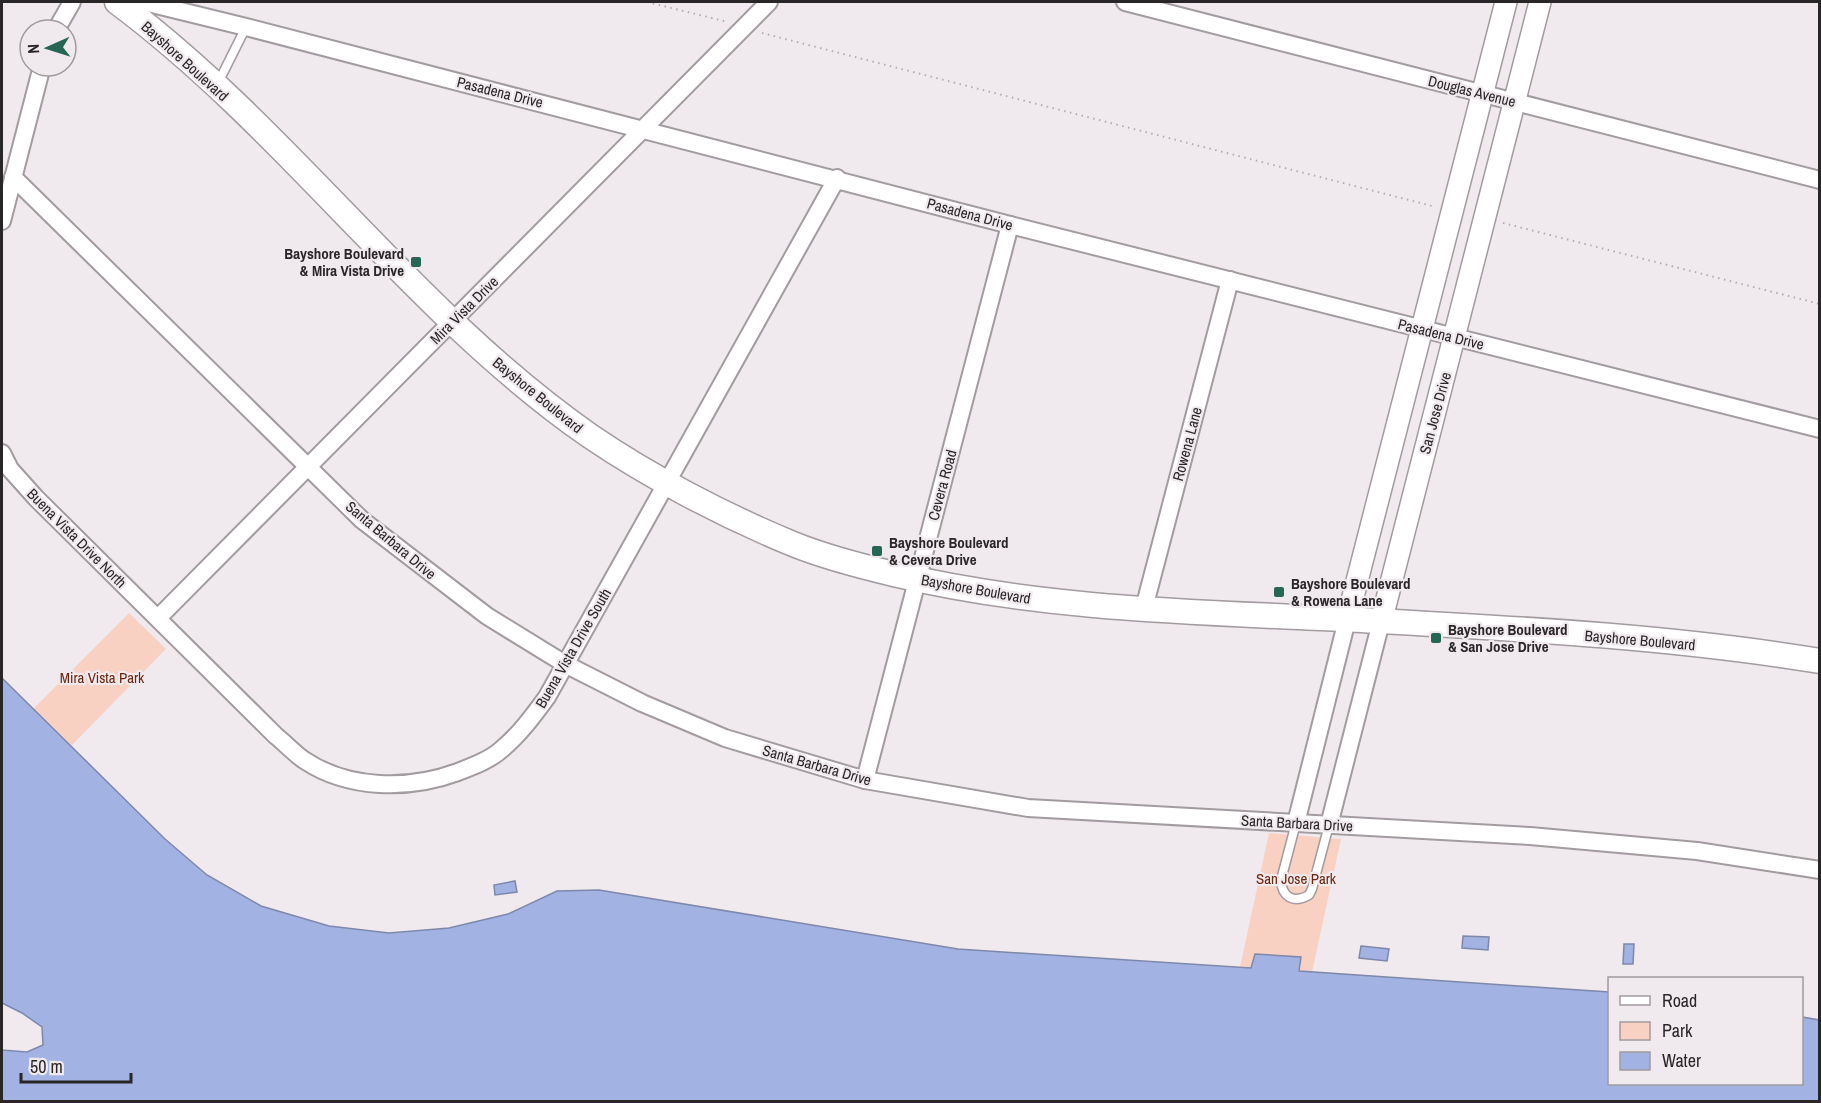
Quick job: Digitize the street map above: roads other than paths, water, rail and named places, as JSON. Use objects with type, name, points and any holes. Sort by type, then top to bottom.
[{"type":"main road","name":"Bayshore Boulevard","points":[[119,3],[170,44],[216,87],[452,321],[514,379],[591,436],[666,483],[794,545],[856,565],[1004,596],[1144,608],[1659,640],[1820,661]]},
{"type":"street","points":[[63,18],[72,2]]},
{"type":"street","name":"Mira Vista Drive","points":[[158,618],[770,2]]},
{"type":"street","name":"Douglas Avenue","points":[[1125,2],[1820,180]]},
{"type":"street","points":[[1296,823],[1506,2]]},
{"type":"street","name":"San Jose Drive","points":[[1329,825],[1540,2]]},
{"type":"street","name":"Pasadena Drive","points":[[119,3],[148,3],[246,27],[837,178],[1010,225],[1820,429]]},
{"type":"street","points":[[2,221],[39,78]]},
{"type":"street","name":"Santa Barbara Drive","points":[[13,177],[362,520],[417,565],[487,616],[565,664],[642,703],[725,738],[865,780],[1028,808],[1530,836],[1697,851],[1820,870]]},
{"type":"street","name":"Buena Vista Drive South","points":[[158,618],[276,736],[305,760],[340,777],[375,784],[409,784],[444,777],[478,765],[501,751],[524,728],[547,697],[837,178]]},
{"type":"street","name":"Cevera Road","points":[[865,780],[1010,225]]},
{"type":"street","name":"Rowena Lane","points":[[1144,608],[1230,280]]},
{"type":"street","name":"Buena Vista Drive North","points":[[2,453],[10,469],[36,498],[158,618]]},
{"type":"lane","points":[[216,87],[246,27]]},
{"type":"lane","points":[[1296,823],[1281,880],[1282,890],[1286,897],[1296,900],[1309,896],[1329,825]]},
{"type":"water","points":[[2,678],[165,839],[207,875],[261,906],[329,926],[389,933],[449,928],[508,914],[557,891],[599,890],[958,949],[1251,968],[1255,954],[1301,957],[1299,971],[1608,992],[1608,1085],[1803,1085],[1803,1017],[1819,1020],[1819,1101],[2,1101],[2,1050],[27,1052],[43,1045],[42,1027],[2,1003]]},
{"type":"water","points":[[515,881],[517,892],[495,895],[494,885]]},
{"type":"water","points":[[1463,936],[1489,937],[1488,950],[1462,948]]},
{"type":"water","points":[[1624,944],[1634,944],[1633,964],[1623,964]]},
{"type":"water","points":[[1361,946],[1389,949],[1387,961],[1359,958]]},
{"type":"place","name":"Bayshore Boulevard & Mira Vista Drive","points":[[416,262]]},
{"type":"place","name":"Bayshore Boulevard & Cevera Drive","points":[[877,551]]},
{"type":"place","name":"Bayshore Boulevard & Rowena Lane","points":[[1279,592]]},
{"type":"place","name":"Bayshore Boulevard & San Jose Drive","points":[[1436,638]]},
{"type":"park label","name":"Mira Vista Park","points":[[102,677]]},
{"type":"park label","name":"San Jose Park","points":[[1296,878]]}]
